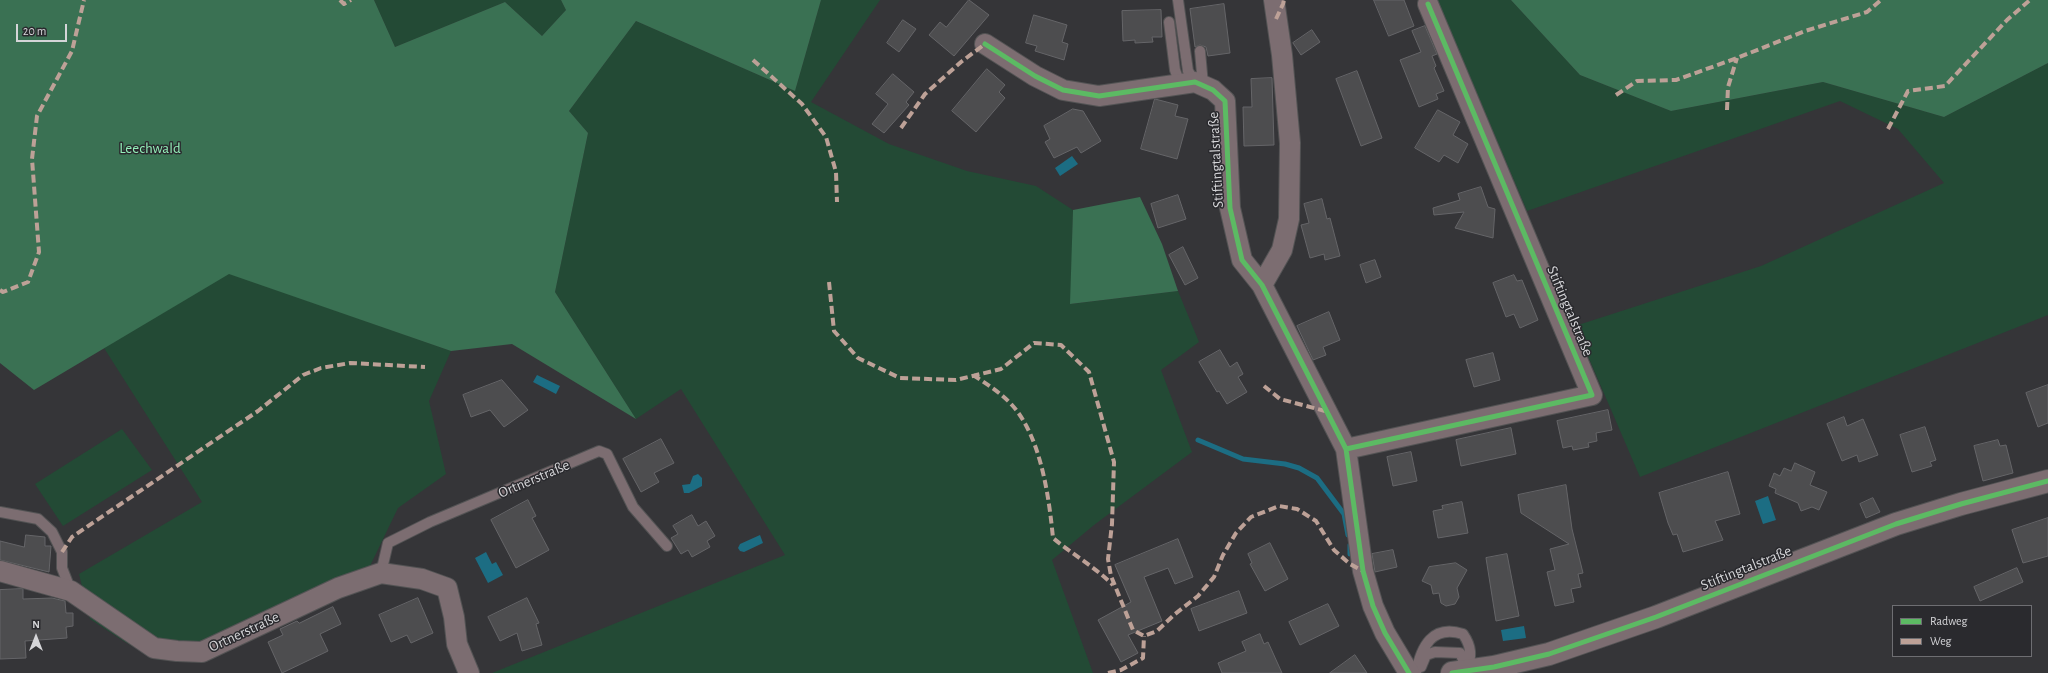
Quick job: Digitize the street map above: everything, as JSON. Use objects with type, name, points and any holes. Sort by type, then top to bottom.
[{"type":"street","points":[[1262,285],[1282,250],[1289,219],[1290,143],[1282,55],[1274,0]]},
{"type":"street","name":"Stiftingtalstraße","points":[[1346,449],[1592,395],[1428,4]]},
{"type":"street","points":[[985,44],[1035,76],[1063,90],[1099,96],[1193,84]]},
{"type":"street","name":"Stiftingtalstraße","points":[[1193,84],[1213,90],[1225,102],[1230,208],[1242,260],[1262,285],[1346,449],[1363,571],[1373,606],[1385,633],[1409,673]]},
{"type":"street","name":"Stiftingtalstraße","points":[[1460,672],[1494,667],[1549,654],[1656,617],[1896,524],[1983,498],[2048,481]]},
{"type":"street","name":"Ortnerstraße","points":[[0,571],[71,591],[154,648],[202,652],[338,588],[381,573],[422,579],[447,588],[454,617],[457,644],[469,673]]},
{"type":"lane","points":[[1178,0],[1188,71],[1193,84]]},
{"type":"lane","points":[[1169,22],[1175,70],[1193,84]]},
{"type":"lane","points":[[1193,84],[1200,51]]},
{"type":"lane","name":"Ortnerstraße","points":[[381,573],[388,543],[430,522],[599,451],[606,454],[633,507],[667,546]]},
{"type":"lane","points":[[0,512],[38,519],[52,532],[62,552],[62,568],[71,591]]},
{"type":"lane","points":[[1417,673],[1423,647],[1434,637],[1444,631],[1454,631],[1463,634],[1469,642],[1471,653],[1460,672]]},
{"type":"lane","points":[[1417,673],[1426,655],[1435,652],[1460,653],[1460,672]]},
{"type":"green space","name":"Leechwald","points":[[0,0],[374,0],[395,47],[505,2],[542,36],[566,10],[561,0],[821,0],[795,91],[636,21],[569,111],[588,133],[555,292],[636,419],[512,344],[451,351],[229,274],[34,390],[0,363]]},
{"type":"green space","points":[[374,0],[561,0],[566,10],[542,36],[505,2],[395,47]]},
{"type":"green space","points":[[821,0],[880,0],[811,102],[889,144],[967,171],[1036,186],[1073,210],[1071,304],[1178,291],[1199,342],[1161,370],[1192,452],[1094,525],[1052,560],[1093,673],[492,673],[785,555],[681,389],[636,419],[555,292],[588,133],[569,111],[636,21],[795,91]]},
{"type":"green space","points":[[1437,0],[1511,0],[1580,75],[1671,111],[1823,82],[1944,117],[2048,63],[2048,315],[1640,477],[1575,326],[1761,266],[1944,183],[1898,129],[1840,101],[1527,211]]},
{"type":"green space","points":[[1511,0],[2048,0],[2048,63],[1944,117],[1823,82],[1671,111],[1580,75]]},
{"type":"green space","points":[[1140,197],[1162,244],[1178,291],[1070,304],[1073,210]]},
{"type":"green space","points":[[229,273],[451,351],[429,401],[446,474],[398,508],[370,566],[233,632],[211,660],[159,660],[125,642],[90,619],[79,574],[202,502],[104,348]]},
{"type":"green space","points":[[122,429],[152,470],[63,526],[35,484]]},
{"type":"water","points":[[1072,156],[1078,164],[1060,176],[1055,168]]},
{"type":"water","points":[[537,375],[560,386],[556,394],[533,382]]},
{"type":"water","points":[[698,474],[702,478],[702,486],[689,493],[684,493],[682,485],[690,484],[693,476]]},
{"type":"water","points":[[1768,496],[1776,520],[1763,524],[1755,501]]},
{"type":"water","points":[[760,535],[763,543],[744,552],[740,551],[738,548],[740,544]]},
{"type":"water","points":[[486,552],[492,564],[496,562],[503,575],[488,583],[475,558]]},
{"type":"water","points":[[1524,626],[1526,638],[1503,641],[1501,630]]},
{"type":"building","points":[[969,0],[989,15],[954,56],[929,35],[940,22],[946,27]]},
{"type":"building","points":[[1374,0],[1404,0],[1414,26],[1389,36]]},
{"type":"building","points":[[1224,4],[1230,53],[1208,56],[1206,47],[1200,45],[1195,47],[1190,9]]},
{"type":"building","points":[[1161,10],[1162,37],[1152,37],[1153,42],[1135,43],[1135,40],[1123,41],[1122,11]]},
{"type":"building","points":[[1034,15],[1067,25],[1062,42],[1068,44],[1064,60],[1035,51],[1037,46],[1026,43]]},
{"type":"building","points":[[903,20],[916,29],[899,52],[887,43]]},
{"type":"building","points":[[1425,26],[1437,54],[1432,56],[1436,66],[1434,68],[1444,91],[1436,94],[1438,99],[1419,107],[1400,60],[1421,52],[1412,31]]},
{"type":"building","points":[[1312,30],[1320,42],[1301,55],[1293,43]]},
{"type":"building","points":[[987,69],[1005,85],[999,92],[1005,98],[976,132],[952,111]]},
{"type":"building","points":[[1357,71],[1382,138],[1361,146],[1336,79]]},
{"type":"building","points":[[893,74],[914,92],[906,102],[909,105],[884,133],[872,124],[888,104],[876,94]]},
{"type":"building","points":[[1272,78],[1274,145],[1244,146],[1243,107],[1252,107],[1251,79]]},
{"type":"building","points":[[1155,99],[1178,105],[1175,116],[1188,119],[1177,159],[1141,149]]},
{"type":"building","points":[[1073,109],[1083,111],[1101,141],[1081,153],[1077,147],[1054,158],[1045,142],[1050,139],[1044,126]]},
{"type":"building","points":[[1438,110],[1460,122],[1453,135],[1468,144],[1458,163],[1444,155],[1439,162],[1415,148]]},
{"type":"building","points":[[1481,187],[1488,207],[1495,209],[1493,238],[1455,228],[1464,212],[1434,215],[1433,208],[1460,200],[1458,194]]},
{"type":"building","points":[[1178,195],[1186,219],[1158,228],[1151,204]]},
{"type":"building","points":[[1322,199],[1327,219],[1330,218],[1340,256],[1325,260],[1324,254],[1310,258],[1301,225],[1309,223],[1304,204]]},
{"type":"building","points":[[1183,247],[1198,278],[1185,285],[1169,255]]},
{"type":"building","points":[[1375,260],[1381,277],[1366,283],[1360,265]]},
{"type":"building","points":[[1514,275],[1517,281],[1522,280],[1538,320],[1520,328],[1514,314],[1506,317],[1493,283]]},
{"type":"building","points":[[1329,312],[1340,340],[1323,347],[1326,355],[1313,360],[1297,326]]},
{"type":"building","points":[[1220,350],[1230,367],[1237,362],[1243,374],[1238,377],[1247,392],[1227,404],[1219,391],[1217,392],[1199,362]]},
{"type":"building","points":[[1493,353],[1500,380],[1474,387],[1466,360]]},
{"type":"building","points":[[502,380],[528,410],[504,427],[490,410],[471,417],[463,395]]},
{"type":"building","points":[[2048,385],[2048,423],[2038,427],[2026,393]]},
{"type":"building","points":[[1608,410],[1612,430],[1596,433],[1597,441],[1588,443],[1589,447],[1573,450],[1572,446],[1563,448],[1557,421]]},
{"type":"building","points":[[1844,417],[1847,426],[1863,419],[1878,455],[1859,462],[1857,455],[1842,461],[1827,424]]},
{"type":"building","points":[[1925,427],[1936,460],[1930,462],[1932,466],[1912,472],[1900,435]]},
{"type":"building","points":[[1511,428],[1516,454],[1461,466],[1456,440]]},
{"type":"building","points":[[661,439],[674,463],[654,473],[659,482],[641,492],[623,459]]},
{"type":"building","points":[[1998,440],[2000,446],[2006,445],[2013,473],[1983,481],[1974,446]]},
{"type":"building","points":[[1411,452],[1417,481],[1393,486],[1387,457]]},
{"type":"building","points":[[1795,463],[1815,472],[1810,485],[1827,492],[1819,510],[1812,507],[1801,511],[1798,503],[1775,493],[1776,489],[1769,486],[1774,473],[1780,476],[1784,468],[1791,471]]},
{"type":"building","points":[[1728,472],[1740,514],[1715,521],[1723,540],[1683,552],[1677,534],[1673,535],[1668,523],[1659,493]]},
{"type":"building","points":[[1566,485],[1572,529],[1583,573],[1578,574],[1581,587],[1571,589],[1574,602],[1555,606],[1547,572],[1555,570],[1550,549],[1569,544],[1521,513],[1518,495]]},
{"type":"building","points":[[1873,498],[1880,512],[1866,518],[1860,504]]},
{"type":"building","points":[[528,500],[536,516],[532,518],[549,550],[516,568],[491,520]]},
{"type":"building","points":[[1462,502],[1468,533],[1438,538],[1433,511],[1443,509],[1442,506]]},
{"type":"building","points":[[692,515],[698,526],[706,521],[715,536],[707,541],[710,547],[692,557],[688,550],[681,554],[671,538],[678,534],[673,526]]},
{"type":"building","points":[[2048,518],[2048,556],[2023,563],[2012,530]]},
{"type":"building","points":[[26,535],[45,537],[45,546],[51,546],[49,572],[0,560],[0,541],[24,547]]},
{"type":"building","points":[[1178,539],[1193,577],[1175,584],[1168,568],[1144,577],[1162,621],[1128,635],[1138,653],[1121,662],[1098,620],[1131,602],[1115,565]]},
{"type":"building","points":[[1270,543],[1288,579],[1265,591],[1250,564],[1252,563],[1248,554]]},
{"type":"building","points":[[1393,550],[1397,567],[1375,572],[1372,554]]},
{"type":"building","points":[[1507,554],[1519,616],[1496,621],[1486,558]]},
{"type":"building","points":[[1456,563],[1467,570],[1457,588],[1459,597],[1455,604],[1446,606],[1441,603],[1439,593],[1433,594],[1431,585],[1422,581],[1429,567]]},
{"type":"building","points":[[2017,568],[2023,582],[1980,601],[1974,587]]},
{"type":"building","points":[[23,589],[23,599],[52,598],[65,601],[66,613],[73,613],[73,626],[66,627],[67,638],[25,641],[26,658],[0,659],[0,590]]},
{"type":"building","points":[[1239,591],[1247,613],[1199,631],[1191,609]]},
{"type":"building","points":[[418,598],[433,633],[411,643],[407,635],[391,642],[379,615]]},
{"type":"building","points":[[527,598],[539,623],[536,624],[542,645],[522,651],[517,633],[500,641],[488,617]]},
{"type":"building","points":[[1328,604],[1339,626],[1300,645],[1289,622]]},
{"type":"building","points":[[333,607],[341,624],[320,634],[328,651],[282,673],[268,642],[283,635],[280,629],[297,621],[299,623]]},
{"type":"building","points":[[1260,634],[1264,644],[1268,642],[1282,673],[1222,673],[1218,663],[1246,651],[1242,642]]},
{"type":"building","points":[[1355,655],[1367,673],[1330,673]]},
{"type":"waterway","points":[[1198,440],[1243,459],[1285,464],[1299,468],[1317,478],[1344,514],[1348,535]]},
{"type":"waterway","points":[[1350,545],[1350,554]]},
{"type":"marked path","points":[[0,290],[3,292],[28,282],[39,252],[32,159],[37,116],[72,51],[84,0]]},
{"type":"marked path","points":[[340,0],[344,4],[351,0]]},
{"type":"marked path","points":[[1276,19],[1284,0]]},
{"type":"marked path","points":[[1616,95],[1637,81],[1676,80],[1805,31],[1867,12],[1881,0]]},
{"type":"marked path","points":[[1888,129],[1908,91],[1945,86],[2007,20],[2030,0]]},
{"type":"marked path","points":[[901,128],[925,94],[961,62],[985,44]]},
{"type":"marked path","points":[[1727,110],[1728,87],[1737,58]]},
{"type":"marked path","points":[[753,60],[802,104],[826,137],[836,172],[837,202]]},
{"type":"marked path","points":[[829,282],[834,331],[858,358],[900,378],[956,380],[1001,369],[1034,343],[1061,345],[1089,372],[1114,462],[1112,524],[1108,559],[1111,576],[1133,630],[1144,636],[1157,631],[1175,614],[1198,596],[1214,577],[1223,555],[1236,533],[1251,517],[1279,506],[1297,509],[1316,521],[1334,550],[1350,564],[1363,571]]},
{"type":"marked path","points":[[62,552],[72,537],[258,411],[303,375],[321,368],[350,363],[425,367]]},
{"type":"marked path","points":[[973,375],[989,385],[1012,405],[1022,418],[1030,434],[1037,450],[1046,486],[1053,538],[1099,572],[1113,585]]},
{"type":"marked path","points":[[1264,386],[1280,399],[1325,411]]},
{"type":"marked path","points":[[1108,673],[1121,670],[1143,658],[1144,636]]},
{"type":"cycle path","points":[[1346,449],[1592,395],[1428,4]]},
{"type":"cycle path","points":[[985,44],[1035,76],[1063,90],[1099,96],[1195,82],[1213,90],[1225,101],[1230,208],[1242,260],[1262,285],[1346,449],[1363,571],[1373,606],[1385,633],[1409,673]]},
{"type":"cycle path","points":[[1452,673],[1494,667],[1549,654],[1656,617],[1896,524],[1961,504],[2048,481]]}]
